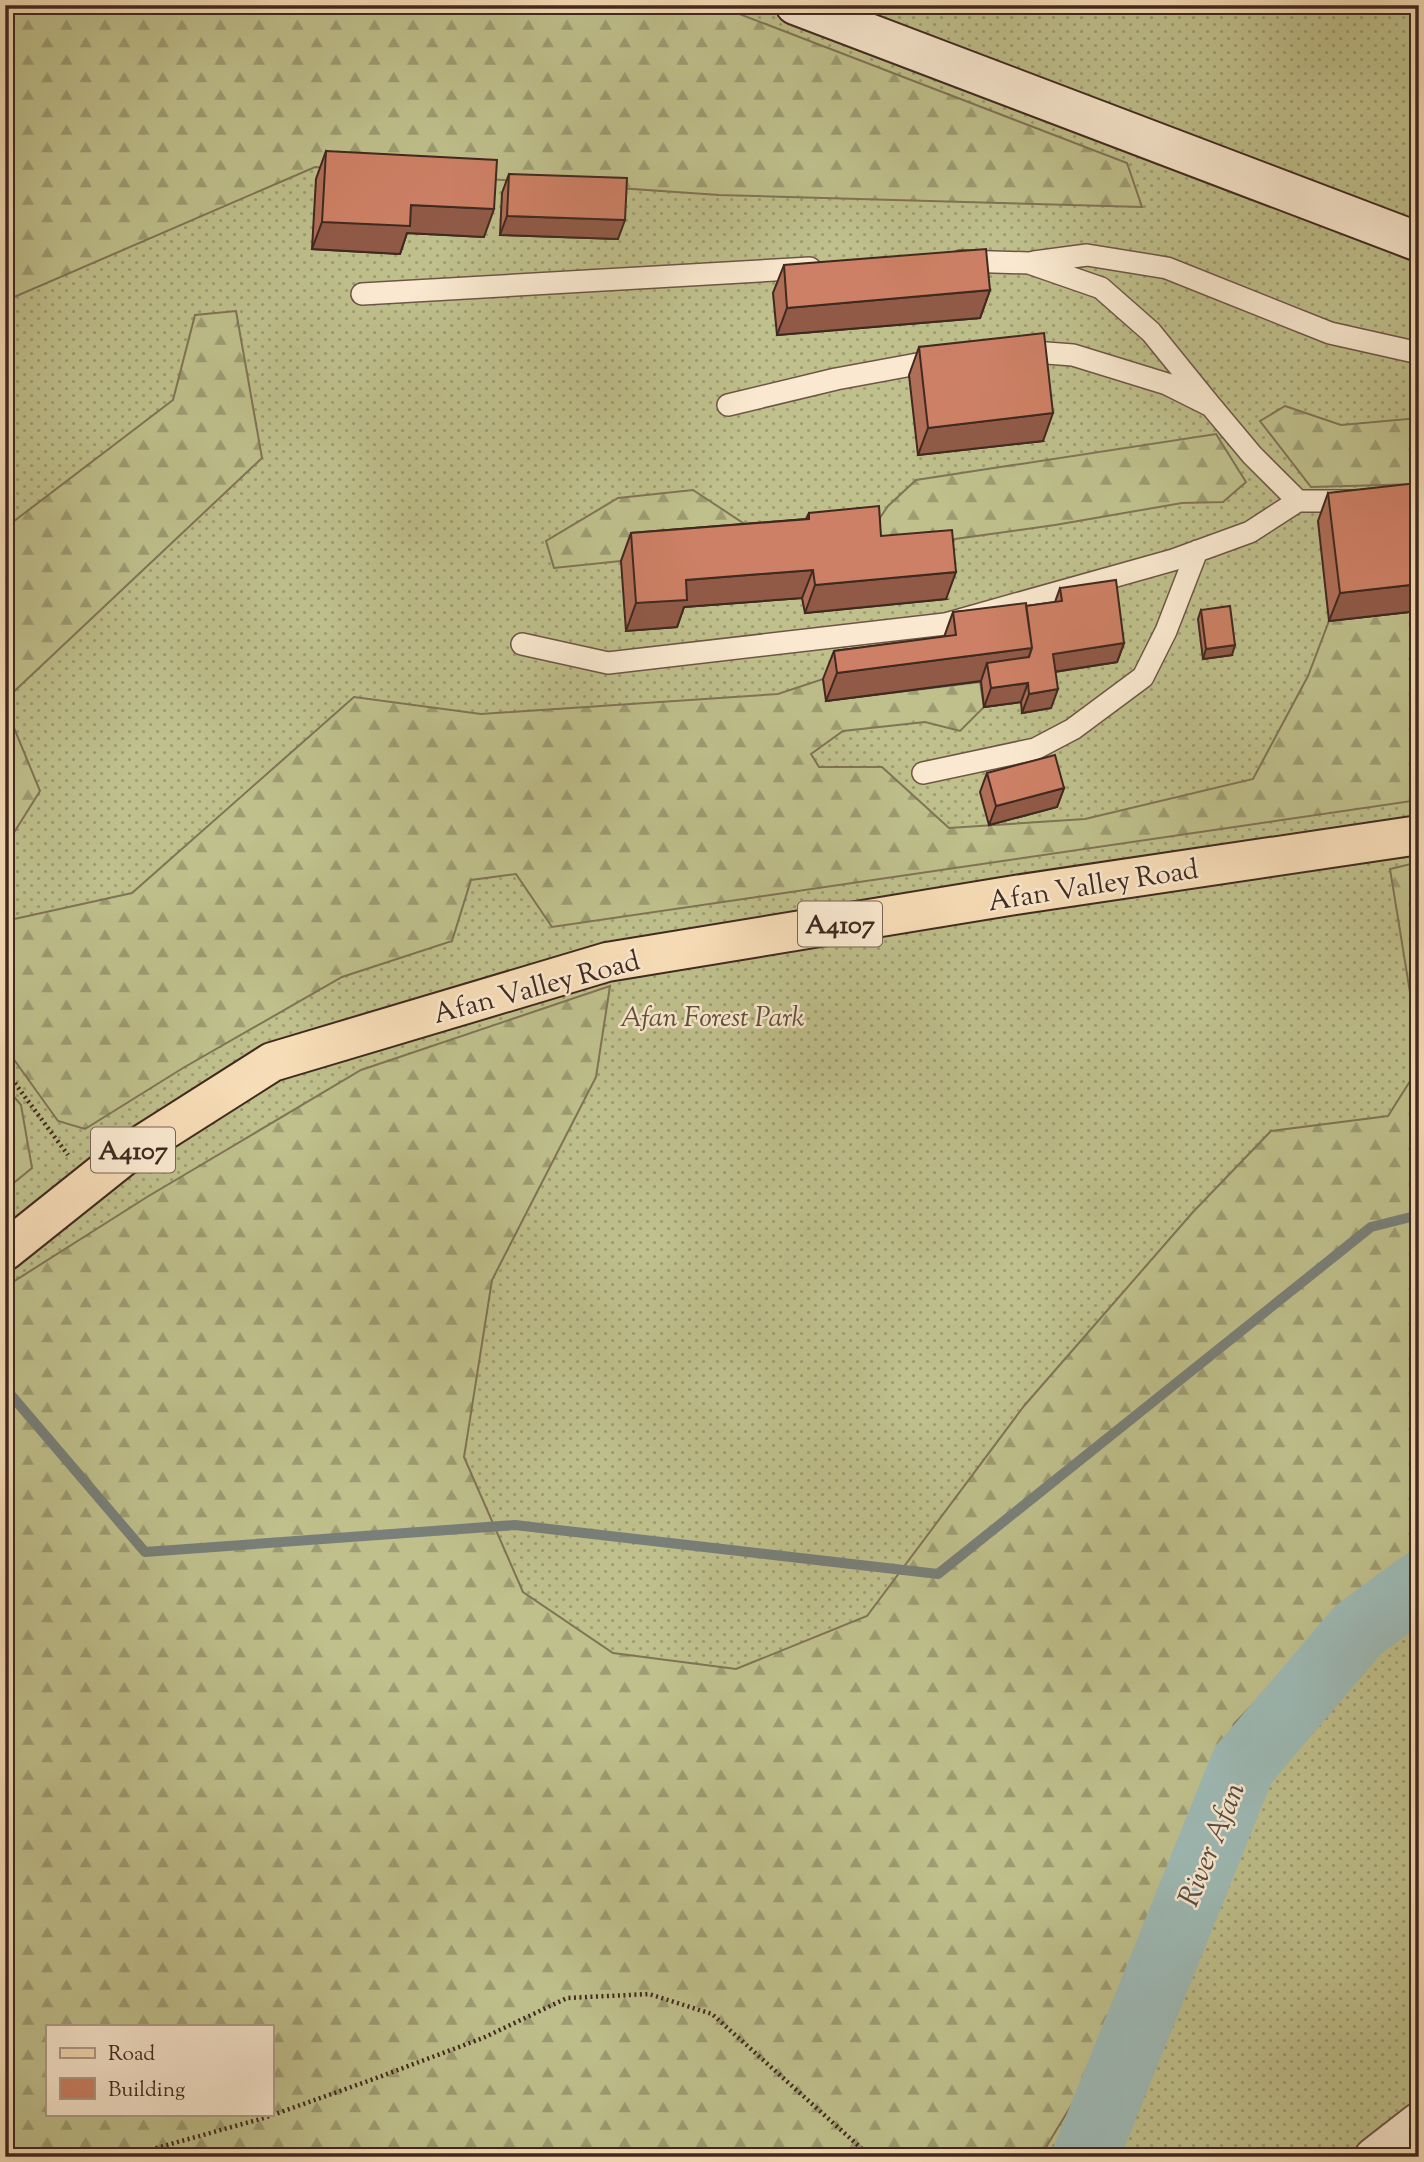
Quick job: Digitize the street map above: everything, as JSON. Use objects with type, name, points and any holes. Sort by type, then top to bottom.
[{"type":"main road","points":[[795,5],[1419,242]]},
{"type":"main road","name":"Afan Valley Road","points":[[5,1251],[124,1156],[272,1062],[607,962],[1015,895],[1419,835]]},
{"type":"main road","points":[[1374,2157],[1419,2122]]},
{"type":"lane","points":[[938,260],[1028,263],[1087,255],[1167,268],[1329,333],[1419,353]]},
{"type":"lane","points":[[1028,263],[1101,288],[1151,332],[1252,455],[1298,501]]},
{"type":"lane","points":[[362,294],[832,267]]},
{"type":"lane","points":[[994,350],[1073,355],[1167,384],[1210,406]]},
{"type":"lane","points":[[727,405],[836,379],[955,357]]},
{"type":"lane","points":[[522,644],[608,663],[945,624],[1173,560],[1250,532],[1298,501],[1379,501]]},
{"type":"lane","points":[[923,773],[1035,749],[1073,729],[1143,677],[1166,631],[1197,551]]},
{"type":"path","points":[[5,1070],[90,1184]]},
{"type":"path","points":[[273,2115],[483,2038],[567,1998],[649,1994],[712,2014],[871,2157]]},
{"type":"path","points":[[124,2157],[270,2116]]},
{"type":"green space","name":"Afan Forest Park","points":[[5,5],[1419,5],[1419,2157],[5,2157]]},
{"type":"green space","points":[[5,5],[716,5],[1127,163],[1142,207],[719,195],[315,167],[5,301]]},
{"type":"green space","points":[[236,311],[262,458],[5,700],[5,528],[173,400],[195,315]]},
{"type":"green space","points":[[1285,406],[1341,425],[1419,418],[1419,484],[1311,487],[1260,421]]},
{"type":"green space","points":[[1216,434],[1246,482],[1223,502],[1182,503],[955,539],[942,558],[869,534],[888,506],[916,480]]},
{"type":"green space","points":[[693,490],[781,548],[554,568],[546,541],[618,498]]},
{"type":"green space","points":[[1418,611],[1419,800],[552,927],[516,874],[471,880],[452,941],[342,977],[183,1068],[85,1129],[58,1121],[5,1047],[5,921],[132,893],[354,697],[481,714],[778,694],[823,679],[827,701],[980,682],[984,707],[960,731],[925,722],[843,731],[811,754],[819,767],[882,767],[949,828],[1085,819],[1253,779],[1308,676],[1329,621]]},
{"type":"green space","points":[[5,706],[40,791],[5,847]]},
{"type":"green space","points":[[1419,862],[1419,1048],[1390,869]]},
{"type":"green space","points":[[610,986],[596,1077],[492,1280],[464,1457],[523,1592],[613,1653],[736,1669],[867,1616],[1024,1406],[1193,1212],[1271,1131],[1388,1116],[1419,1067],[1419,1547],[1365,1588],[1234,1724],[1192,1847],[1074,2101],[1040,2157],[5,2157],[5,1287],[147,1197],[361,1070]]},
{"type":"green space","points":[[5,1086],[21,1105],[32,1168],[5,1190]]},
{"type":"building","points":[[326,151],[497,160],[494,209],[411,205],[410,226],[322,222]]},
{"type":"building","points":[[509,174],[627,178],[625,220],[507,216]]},
{"type":"building","points":[[986,249],[990,290],[787,308],[784,265]]},
{"type":"building","points":[[1044,333],[1053,413],[928,428],[919,347]]},
{"type":"building","points":[[1417,483],[1419,584],[1340,593],[1328,493]]},
{"type":"building","points":[[879,506],[881,536],[952,530],[956,572],[815,585],[813,570],[686,580],[687,600],[636,603],[631,533],[809,519],[809,513]]},
{"type":"building","points":[[1116,580],[1124,643],[1053,654],[1058,689],[1029,694],[1028,683],[991,688],[987,663],[1029,657],[1032,648],[1026,606],[1062,601],[1060,588]]},
{"type":"building","points":[[1026,603],[1032,648],[837,673],[834,651],[956,635],[953,612]]},
{"type":"building","points":[[1230,606],[1235,645],[1206,649],[1201,610]]},
{"type":"building","points":[[1055,755],[1064,788],[996,806],[987,773]]},
{"type":"waterway","points":[[5,1388],[145,1552],[515,1525],[938,1574],[1371,1227],[1419,1215]]},
{"type":"waterway","name":"River Afan","points":[[1085,2157],[1243,1765],[1358,1630],[1419,1585]]}]
